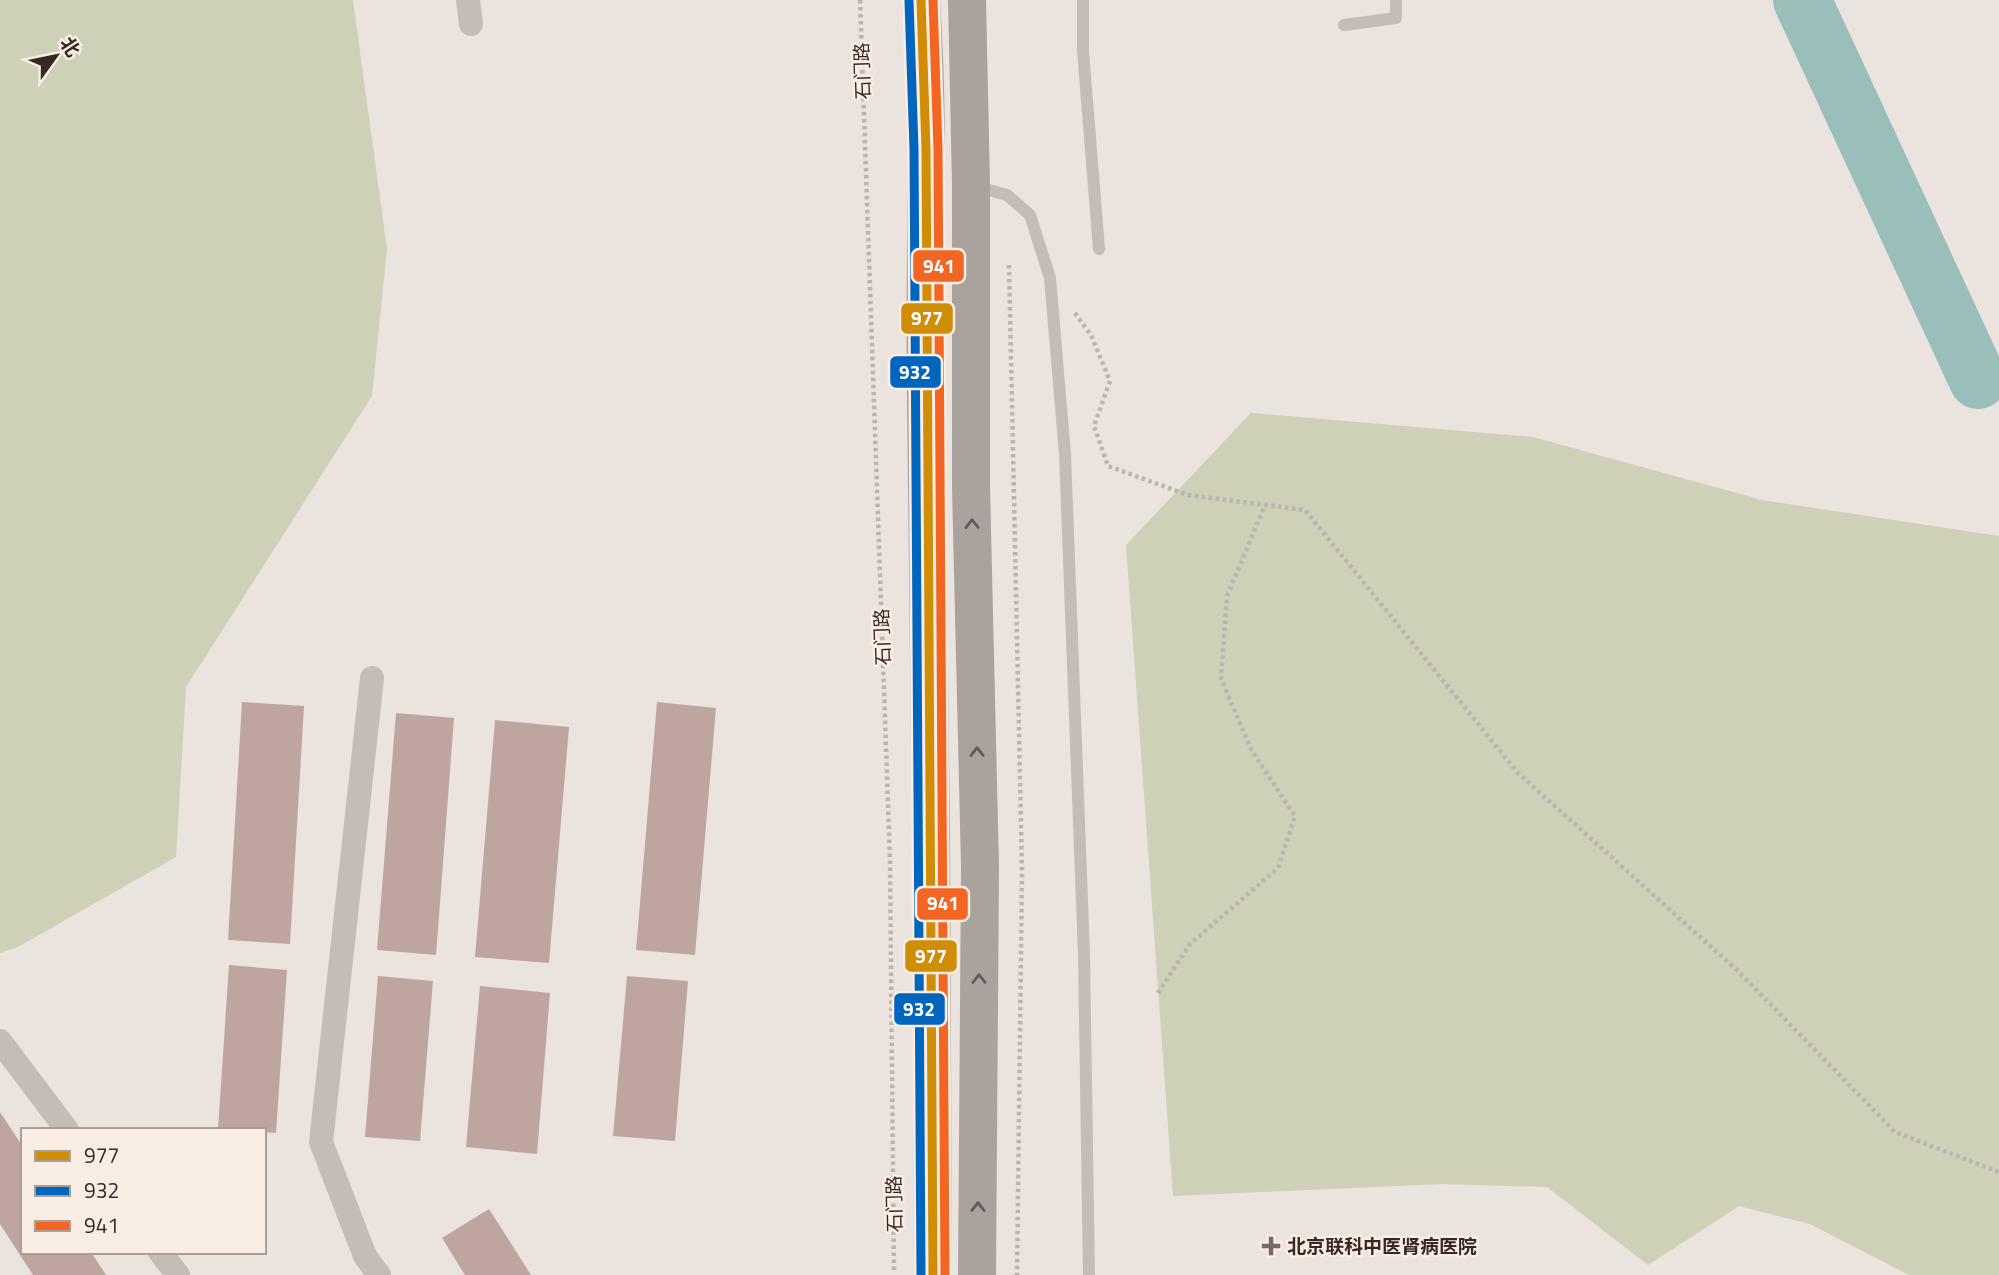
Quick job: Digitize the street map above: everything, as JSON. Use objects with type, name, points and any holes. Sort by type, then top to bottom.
[{"type":"highway","name":"石门路","points":[[921,0],[924,51],[924,284],[933,864],[933,1275]]},
{"type":"highway","points":[[967,0],[971,185],[971,487],[979,867],[977,1275]]},
{"type":"street","points":[[372,678],[321,1142],[365,1256],[379,1275]]},
{"type":"street","points":[[0,1041],[65,1128]]},
{"type":"street","points":[[162,1254],[178,1275]]},
{"type":"lane","points":[[1083,0],[1083,51],[1100,249]]},
{"type":"lane","points":[[1344,24],[1396,18],[1396,0]]},
{"type":"lane","points":[[971,185],[1007,195],[1030,215],[1050,278],[1065,454],[1083,912],[1089,1275]]},
{"type":"path","name":"石门路","points":[[860,0],[890,862],[894,1275]]},
{"type":"path","points":[[1009,263],[1022,871],[1017,1275]]},
{"type":"path","points":[[1050,278],[1091,335],[1110,381],[1094,426],[1108,466],[1188,495],[1305,510],[1517,772],[1739,972],[1895,1132],[1999,1172]]},
{"type":"path","points":[[1158,993],[1190,944],[1278,869],[1295,816],[1252,751],[1221,679],[1227,596],[1265,505]]},
{"type":"green space","points":[[0,0],[353,0],[387,249],[372,396],[186,687],[176,857],[18,947],[0,953]]},
{"type":"green space","points":[[1251,413],[1533,437],[1762,500],[1999,536],[1999,1275],[1909,1275],[1810,1224],[1739,1206],[1648,1265],[1547,1187],[1440,1184],[1173,1196],[1126,545]]},
{"type":"building","points":[[242,702],[304,706],[290,944],[228,940]]},
{"type":"building","points":[[657,702],[716,708],[695,955],[636,950]]},
{"type":"building","points":[[396,713],[454,718],[436,955],[377,950]]},
{"type":"building","points":[[495,720],[569,727],[549,963],[475,957]]},
{"type":"building","points":[[229,965],[287,970],[276,1133],[266,1132],[266,1128],[218,1128]]},
{"type":"building","points":[[378,976],[433,981],[420,1141],[365,1137]]},
{"type":"building","points":[[627,976],[688,981],[675,1141],[613,1136]]},
{"type":"building","points":[[480,986],[550,993],[537,1154],[466,1147]]},
{"type":"building","points":[[0,1112],[21,1144],[21,1254],[92,1254],[106,1275],[33,1275],[0,1224]]},
{"type":"building","points":[[489,1209],[531,1275],[465,1275],[442,1238]]},
{"type":"waterway","points":[[1802,0],[1978,380]]},
{"type":"transit line","name":"977","points":[[921,0],[926,149],[933,1275]]},
{"type":"transit line","name":"941","points":[[933,0],[938,149],[945,1275]]},
{"type":"transit line","name":"932","points":[[909,1],[914,149],[921,1275]]},
{"type":"place","name":"北京联科中医肾病医院","points":[[1271,1246]]}]
